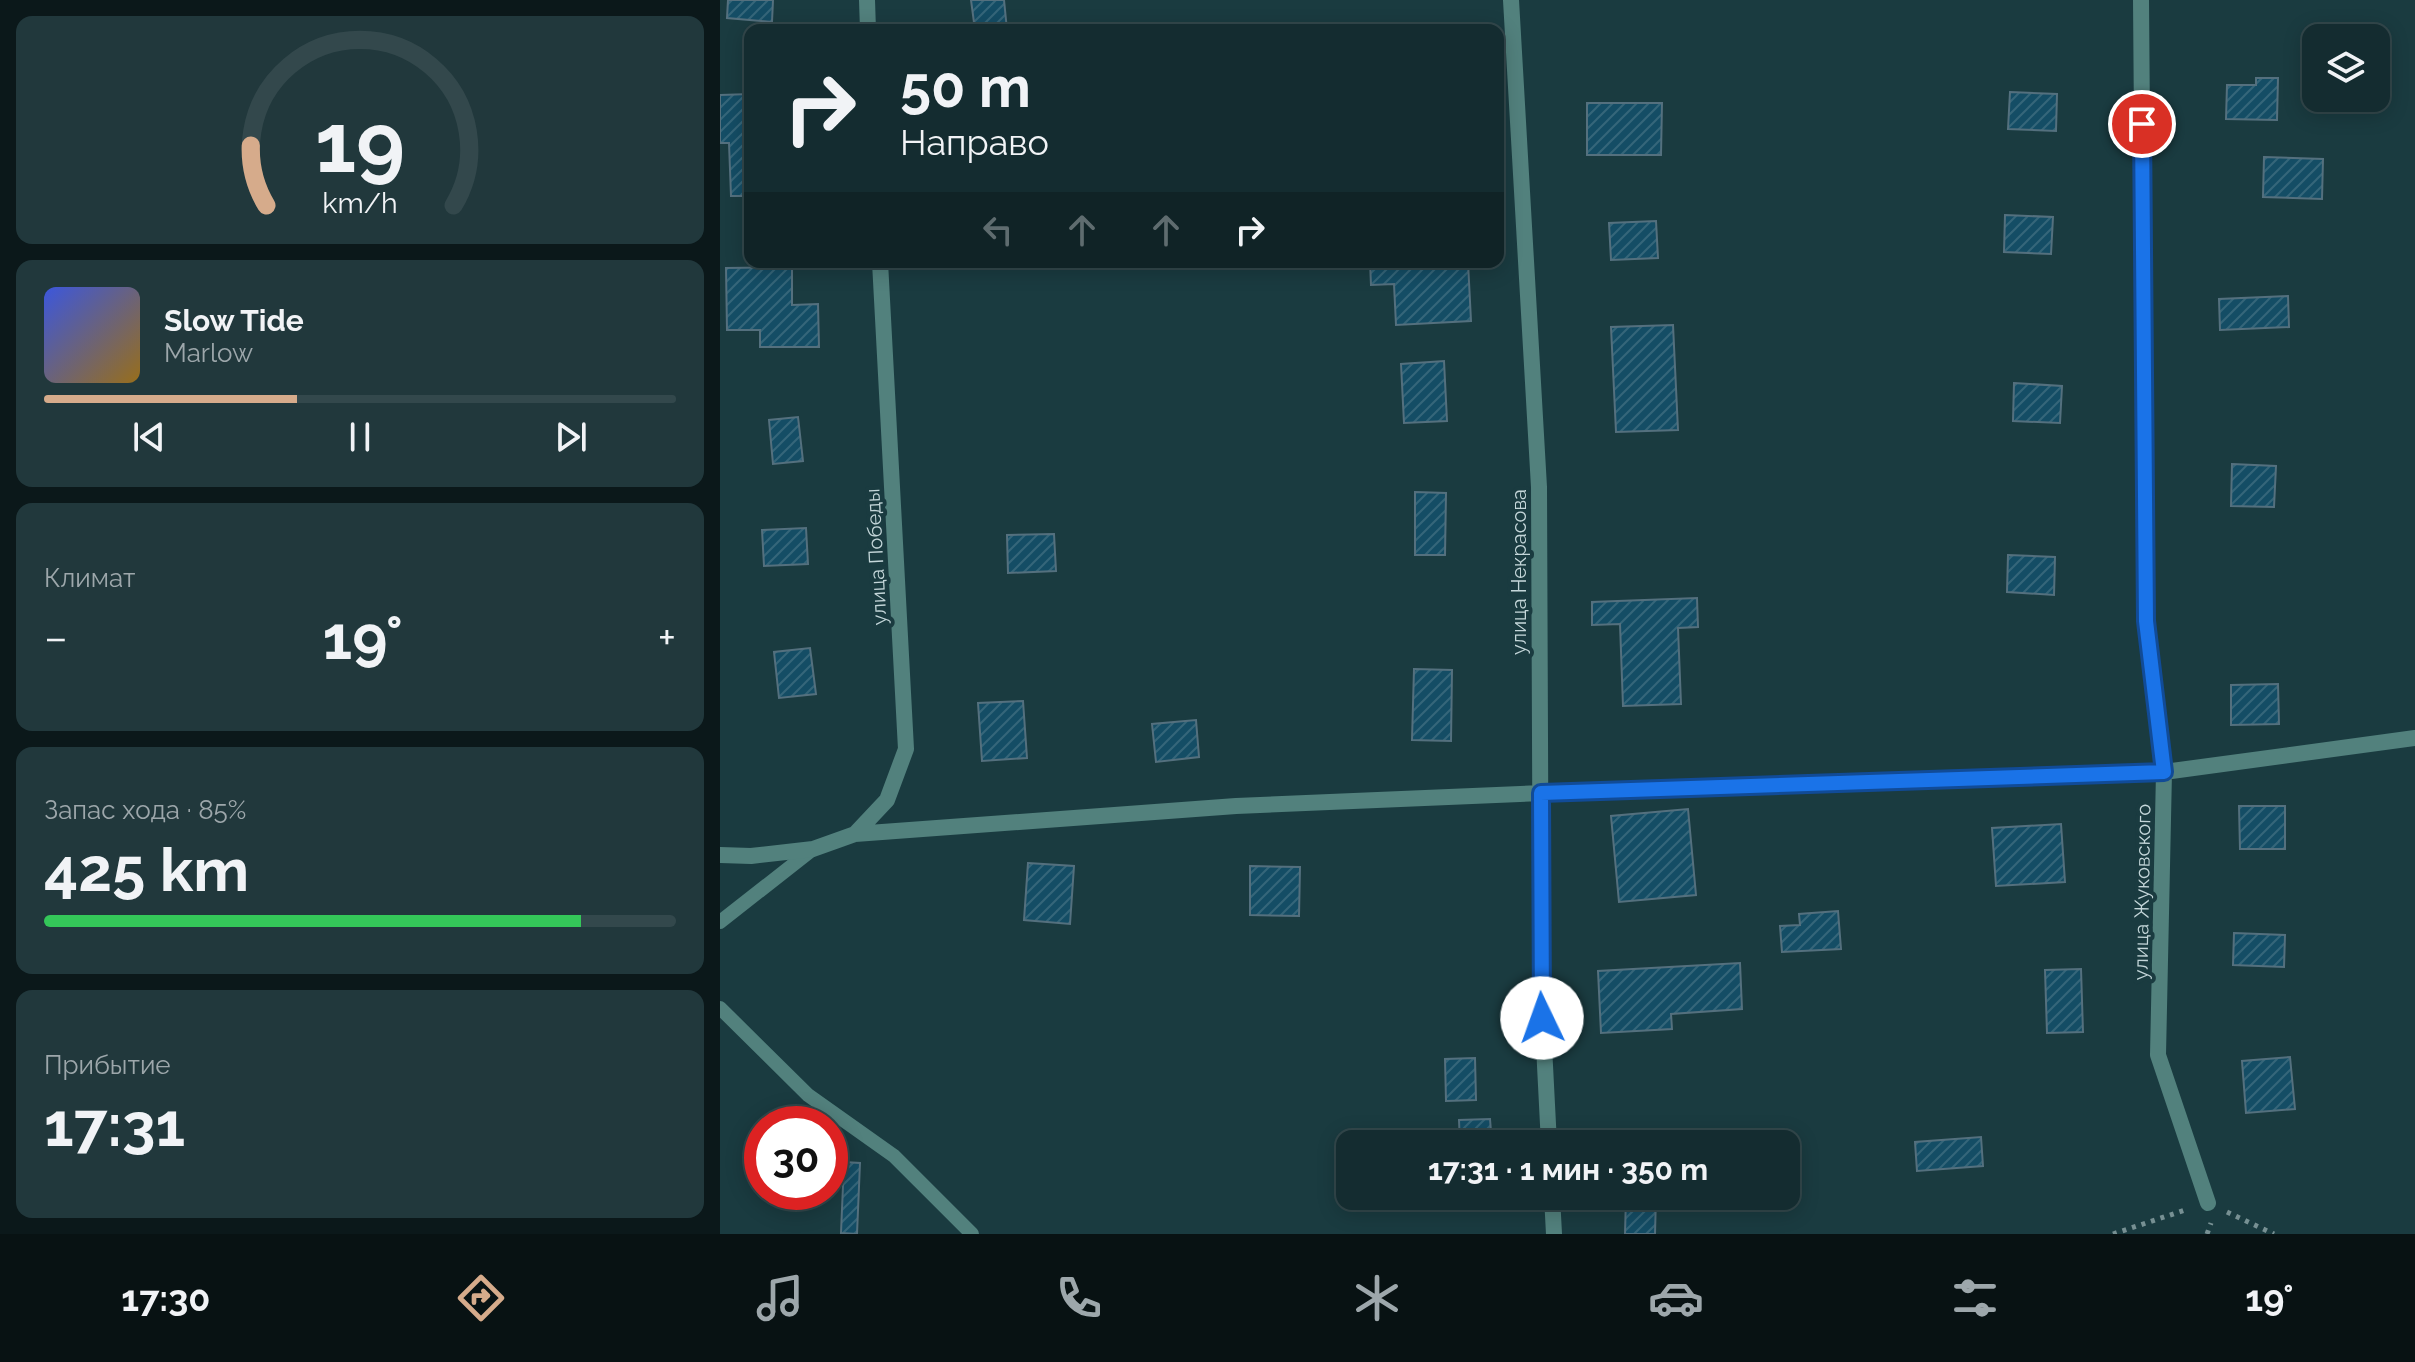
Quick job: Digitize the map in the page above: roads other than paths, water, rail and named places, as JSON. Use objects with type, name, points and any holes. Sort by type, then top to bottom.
[{"type":"street","points":[[867,0],[868,24]]},
{"type":"street","name":"улица Некрасова","points":[[1511,0],[1539,487],[1541,987],[1548,1130]]},
{"type":"street","name":"улица Жуковского","points":[[2141,0],[2146,621],[2164,772],[2158,1055],[2208,1203]]},
{"type":"street","name":"улица Победы","points":[[855,834],[887,800],[906,749],[880,268]]},
{"type":"street","points":[[720,855],[751,856],[813,849],[855,834],[1236,806],[2164,772],[2415,738]]},
{"type":"street","points":[[1553,1210],[1554,1234]]},
{"type":"lane","points":[[720,922],[813,849]]},
{"type":"lane","points":[[720,1008],[808,1095],[894,1156],[972,1234]]}]
